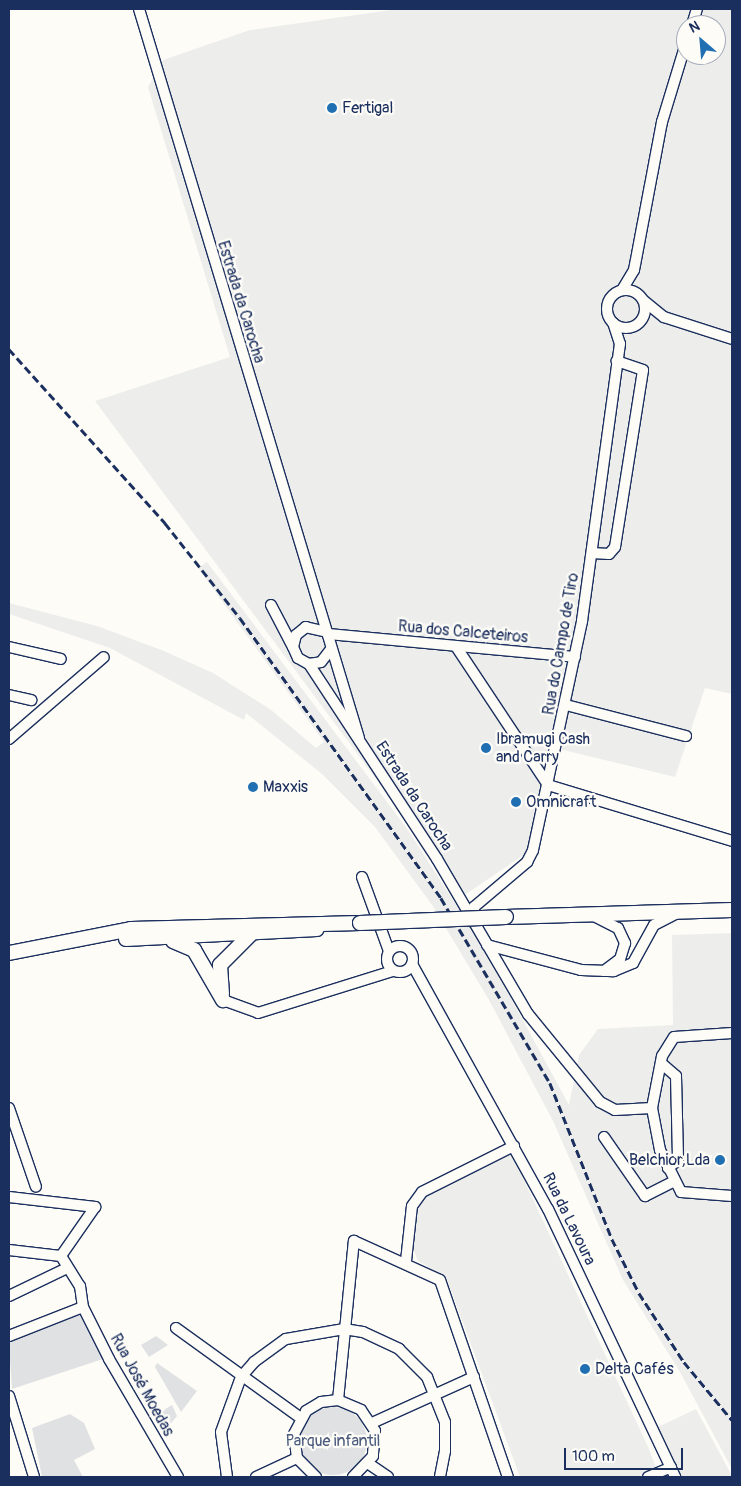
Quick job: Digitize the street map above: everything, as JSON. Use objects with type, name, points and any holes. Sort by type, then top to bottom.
[{"type":"main road","points":[[9,953],[131,930],[209,931],[506,917],[732,910]]},
{"type":"main road","points":[[220,965],[247,929]]},
{"type":"main road","points":[[63,942],[155,938],[209,931]]},
{"type":"main road","points":[[209,931],[220,942],[223,1000]]},
{"type":"main road","points":[[205,966],[206,942],[209,931]]},
{"type":"main road","points":[[155,938],[188,946],[205,966],[223,1000]]},
{"type":"street","name":"Estrada da Carocha","points":[[139,9],[317,604],[328,633]]},
{"type":"street","points":[[620,344],[607,305],[622,290],[634,270],[662,122],[679,65]]},
{"type":"street","points":[[620,344],[636,325],[642,298],[634,270]]},
{"type":"street","points":[[622,290],[642,298],[664,317],[732,339]]},
{"type":"street","points":[[613,323],[636,325],[664,317]]},
{"type":"street","name":"Rua do Campo de Tiro","points":[[473,922],[474,907],[480,900],[531,856],[566,705],[575,657],[592,553],[620,344]]},
{"type":"street","points":[[592,553],[609,554],[616,547],[643,370],[617,361]]},
{"type":"street","points":[[293,647],[317,604]]},
{"type":"street","points":[[271,605],[298,658],[309,664],[348,636]]},
{"type":"street","points":[[276,618],[303,629],[328,633],[328,688],[342,684]]},
{"type":"street","name":"Rua dos Calceteiros","points":[[328,633],[457,648],[575,657]]},
{"type":"street","points":[[9,647],[61,659]]},
{"type":"street","points":[[457,648],[548,784],[732,841]]},
{"type":"street","points":[[329,651],[342,684],[359,738]]},
{"type":"street","points":[[9,740],[104,657]]},
{"type":"street","name":"Estrada da Carocha","points":[[309,664],[328,688],[473,922],[523,1008],[600,1102],[615,1110],[652,1108]]},
{"type":"street","points":[[9,695],[31,700]]},
{"type":"street","points":[[566,705],[686,736]]},
{"type":"street","points":[[362,877],[386,936],[389,951],[386,962],[371,976]]},
{"type":"street","points":[[487,945],[602,971],[626,968],[654,925],[682,912]]},
{"type":"street","points":[[591,915],[618,928],[625,943],[620,959],[602,971]]},
{"type":"street","points":[[386,936],[412,953],[412,964],[420,984]]},
{"type":"street","points":[[389,951],[399,946]]},
{"type":"street","points":[[386,962],[393,971]]},
{"type":"street","points":[[404,972],[412,964]]},
{"type":"street","points":[[223,1000],[258,1013],[371,976],[393,971],[404,972],[420,984]]},
{"type":"street","name":"Rua da Lavoura","points":[[420,984],[514,1146],[673,1472]]},
{"type":"street","points":[[732,1033],[674,1037],[661,1063],[652,1108],[660,1150],[673,1182],[681,1192],[732,1196]]},
{"type":"street","points":[[661,1063],[676,1076],[678,1160],[668,1168]]},
{"type":"street","points":[[9,1110],[36,1187],[46,1200]]},
{"type":"street","points":[[604,1137],[645,1196],[673,1182]]},
{"type":"street","points":[[406,1261],[412,1206],[422,1192],[514,1146]]},
{"type":"street","points":[[25,1199],[36,1187]]},
{"type":"street","points":[[9,1197],[94,1207],[61,1256],[9,1250]]},
{"type":"street","points":[[338,1400],[354,1240],[406,1261],[440,1280],[508,1477]]},
{"type":"street","name":"Rua José Moedas","points":[[61,1256],[80,1286],[83,1307],[178,1477]]},
{"type":"street","points":[[9,1296],[67,1268]]},
{"type":"street","points":[[9,1336],[83,1307]]},
{"type":"street","points":[[176,1328],[241,1377],[301,1418]]},
{"type":"street","points":[[227,1477],[221,1432],[231,1394],[241,1377],[261,1355],[286,1339],[344,1329],[363,1332],[399,1349],[414,1362],[436,1395],[446,1437],[440,1477]]},
{"type":"street","points":[[372,1423],[474,1377]]},
{"type":"street","points":[[9,1396],[34,1477]]},
{"type":"street","points":[[316,1477],[298,1458],[294,1434],[301,1418],[321,1402],[338,1400],[362,1410],[372,1423],[376,1440],[369,1464],[353,1477]]},
{"type":"street","points":[[256,1477],[298,1458]]},
{"type":"street","points":[[369,1464],[388,1477]]},
{"type":"street","points":[[648,1477],[673,1472]]},
{"type":"shaded area","points":[[398,9],[732,9],[732,694],[705,688],[675,777],[555,748],[528,852],[463,896],[95,401],[230,357],[148,87],[163,60],[250,30]]},
{"type":"shaded area","points":[[207,562],[408,830],[482,945],[569,1105],[579,1055],[598,1029],[673,1025],[672,935],[732,933],[732,1469],[680,1372],[623,1280],[553,1121],[489,1000],[432,905],[375,827],[322,774],[246,713],[244,720],[110,648],[9,614],[9,603],[97,626],[164,651],[213,673],[270,709],[316,748],[324,742],[198,568]]},
{"type":"shaded area","points":[[512,1154],[649,1449],[656,1468],[637,1477],[520,1477],[446,1277],[418,1261],[413,1249],[411,1229],[423,1197]]},
{"type":"shaded area","points":[[696,1409],[732,1477],[679,1477],[658,1427]]},
{"type":"green space","points":[[81,1313],[103,1359],[12,1389],[9,1342]]},
{"type":"green space","points":[[156,1336],[168,1345],[149,1357],[141,1345]]},
{"type":"green space","points":[[157,1363],[197,1391],[181,1412],[155,1367]]},
{"type":"green space","points":[[172,1405],[177,1416],[165,1430],[157,1414]]},
{"type":"green space","name":"Parque infantil","points":[[333,1407],[346,1410],[357,1417],[364,1428],[367,1441],[364,1454],[357,1465],[346,1472],[333,1475],[320,1472],[309,1465],[302,1454],[299,1441],[302,1428],[309,1417],[320,1410]]},
{"type":"green space","points":[[70,1414],[84,1423],[95,1449],[74,1460],[83,1477],[42,1477],[32,1428]]},
{"type":"railway","points":[[9,349],[165,523],[240,618],[441,898],[550,1083],[612,1239],[639,1293],[684,1362],[732,1420]]},
{"type":"place","name":"Fertigal","points":[[332,108]]},
{"type":"place","name":"Ibramugi Cash and Carry","points":[[486,748]]},
{"type":"place","name":"Maxxis","points":[[253,787]]},
{"type":"place","name":"Omnicraft","points":[[516,802]]},
{"type":"place","name":"Belchior,Lda","points":[[720,1160]]},
{"type":"place","name":"Delta Cafés","points":[[585,1369]]}]
